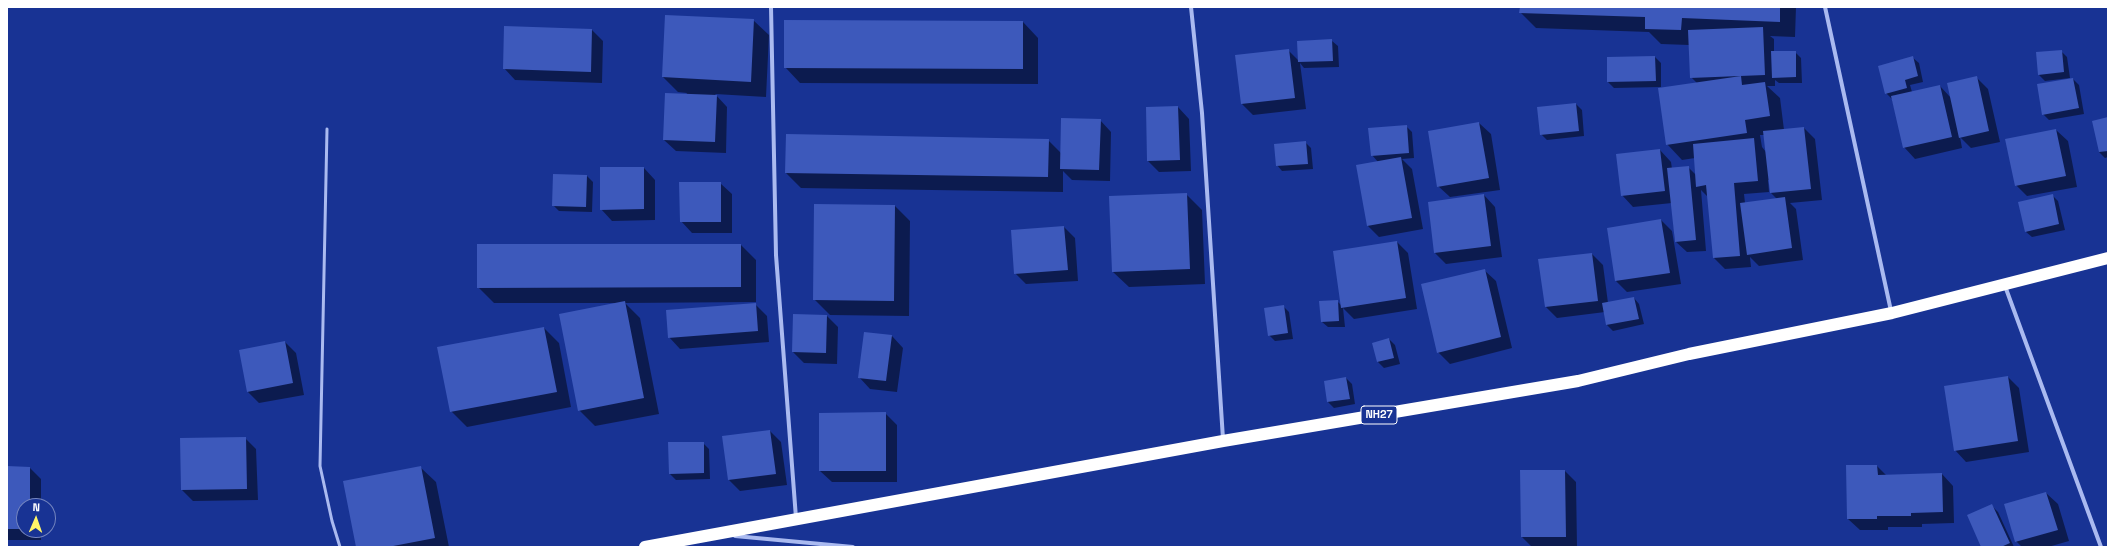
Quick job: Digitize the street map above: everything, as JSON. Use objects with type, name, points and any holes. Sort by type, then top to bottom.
[{"type":"highway","name":"NH27","points":[[645,547],[1223,441],[1578,381],[1689,354],[1892,313],[2108,258]]},
{"type":"street","points":[[771,7],[776,255],[796,520]]},
{"type":"street","points":[[1191,7],[1202,113],[1223,441]]},
{"type":"street","points":[[1825,7],[1892,313]]},
{"type":"street","points":[[2004,284],[2101,547]]},
{"type":"street","points":[[718,534],[853,547]]},
{"type":"lane","points":[[327,129],[320,466],[332,521],[340,547]]},
{"type":"building","points":[[1520,7],[1780,7],[1780,22],[1682,18],[1681,30],[1645,29],[1645,17],[1519,13]]},
{"type":"building","points":[[665,15],[754,19],[751,82],[662,77]]},
{"type":"building","points":[[784,20],[1023,21],[1023,69],[784,68]]},
{"type":"building","points":[[504,26],[592,29],[591,72],[503,69]]},
{"type":"building","points":[[1763,27],[1765,75],[1690,78],[1688,30]]},
{"type":"building","points":[[1332,39],[1333,61],[1298,62],[1297,41]]},
{"type":"building","points":[[1289,49],[1295,98],[1241,104],[1235,55]]},
{"type":"building","points":[[2062,50],[2064,72],[2038,75],[2036,52]]},
{"type":"building","points":[[1771,51],[1796,51],[1796,77],[1772,78]]},
{"type":"building","points":[[1655,56],[1656,81],[1607,82],[1607,57]]},
{"type":"building","points":[[1913,56],[1918,76],[1905,80],[1907,88],[1885,94],[1878,66]]},
{"type":"building","points":[[1741,76],[1742,85],[1765,82],[1770,116],[1745,120],[1747,133],[1666,145],[1658,88]]},
{"type":"building","points":[[1977,76],[1989,131],[1959,138],[1947,83]]},
{"type":"building","points":[[2073,78],[2079,108],[2042,115],[2037,84]]},
{"type":"building","points":[[1940,85],[1952,137],[1903,148],[1891,96]]},
{"type":"building","points":[[665,93],[717,95],[715,142],[663,140]]},
{"type":"building","points":[[1576,103],[1579,131],[1540,135],[1537,107]]},
{"type":"building","points":[[1178,106],[1180,160],[1147,161],[1146,107]]},
{"type":"building","points":[[2108,117],[2108,151],[2099,152],[2092,121]]},
{"type":"building","points":[[1061,118],[1101,119],[1099,170],[1060,169]]},
{"type":"building","points":[[1479,122],[1489,178],[1437,187],[1428,131]]},
{"type":"building","points":[[1407,125],[1409,153],[1371,156],[1368,128]]},
{"type":"building","points":[[1804,127],[1811,189],[1770,193],[1763,131]]},
{"type":"building","points":[[2056,129],[2066,176],[2015,186],[2005,139]]},
{"type":"building","points":[[786,134],[1049,139],[1048,177],[785,173]]},
{"type":"building","points":[[1754,138],[1758,181],[1734,183],[1740,256],[1713,258],[1706,185],[1696,187],[1693,144]]},
{"type":"building","points":[[1306,141],[1308,164],[1276,166],[1274,144]]},
{"type":"building","points":[[1660,149],[1665,191],[1621,196],[1616,154]]},
{"type":"building","points":[[1401,157],[1412,218],[1367,226],[1356,165]]},
{"type":"building","points":[[1689,166],[1696,240],[1675,242],[1667,168]]},
{"type":"building","points":[[600,167],[644,167],[644,209],[600,210]]},
{"type":"building","points":[[553,174],[587,175],[586,207],[552,206]]},
{"type":"building","points":[[679,182],[721,182],[721,222],[680,222]]},
{"type":"building","points":[[1187,193],[1190,269],[1112,272],[1109,196]]},
{"type":"building","points":[[1484,194],[1491,246],[1434,253],[1428,202]]},
{"type":"building","points":[[2053,194],[2059,224],[2025,232],[2018,202]]},
{"type":"building","points":[[1785,197],[1792,248],[1747,255],[1740,203]]},
{"type":"building","points":[[814,204],[895,205],[894,301],[813,300]]},
{"type":"building","points":[[1661,219],[1670,273],[1615,281],[1607,228]]},
{"type":"building","points":[[1064,226],[1068,270],[1014,274],[1011,230]]},
{"type":"building","points":[[1397,241],[1406,298],[1341,308],[1333,251]]},
{"type":"building","points":[[477,244],[741,244],[741,287],[477,288]]},
{"type":"building","points":[[1592,253],[1598,301],[1545,307],[1538,259]]},
{"type":"building","points":[[1485,269],[1501,337],[1437,353],[1421,284]]},
{"type":"building","points":[[1634,297],[1639,319],[1606,325],[1602,303]]},
{"type":"building","points":[[1338,300],[1339,321],[1321,322],[1319,301]]},
{"type":"building","points":[[625,301],[644,398],[578,411],[559,314]]},
{"type":"building","points":[[756,303],[758,331],[668,338],[666,310]]},
{"type":"building","points":[[1284,305],[1288,333],[1268,336],[1264,308]]},
{"type":"building","points":[[793,314],[827,315],[826,353],[792,352]]},
{"type":"building","points":[[544,327],[557,392],[450,412],[437,347]]},
{"type":"building","points":[[864,332],[892,335],[886,381],[858,378]]},
{"type":"building","points":[[1389,338],[1394,358],[1377,362],[1372,343]]},
{"type":"building","points":[[285,341],[293,383],[247,392],[239,350]]},
{"type":"building","points":[[2008,376],[2018,441],[1954,451],[1944,386]]},
{"type":"building","points":[[1346,377],[1350,399],[1327,402],[1324,381]]},
{"type":"building","points":[[886,412],[886,471],[819,471],[819,413]]},
{"type":"building","points":[[770,430],[776,474],[728,480],[722,436]]},
{"type":"building","points":[[246,437],[247,489],[181,490],[180,438]]},
{"type":"building","points":[[668,442],[704,442],[704,473],[669,474]]},
{"type":"building","points":[[1846,465],[1877,465],[1878,475],[1942,473],[1943,512],[1911,513],[1911,516],[1877,516],[1877,519],[1847,519]]},
{"type":"building","points":[[7,466],[30,467],[30,498],[16,498],[16,529],[7,529]]},
{"type":"building","points":[[421,466],[435,538],[388,547],[356,547],[343,481]]},
{"type":"building","points":[[1520,470],[1565,470],[1566,537],[1521,537]]},
{"type":"building","points":[[2046,492],[2058,530],[2015,542],[2004,504]]},
{"type":"building","points":[[1992,504],[2010,543],[2001,547],[1981,547],[1967,515]]}]
